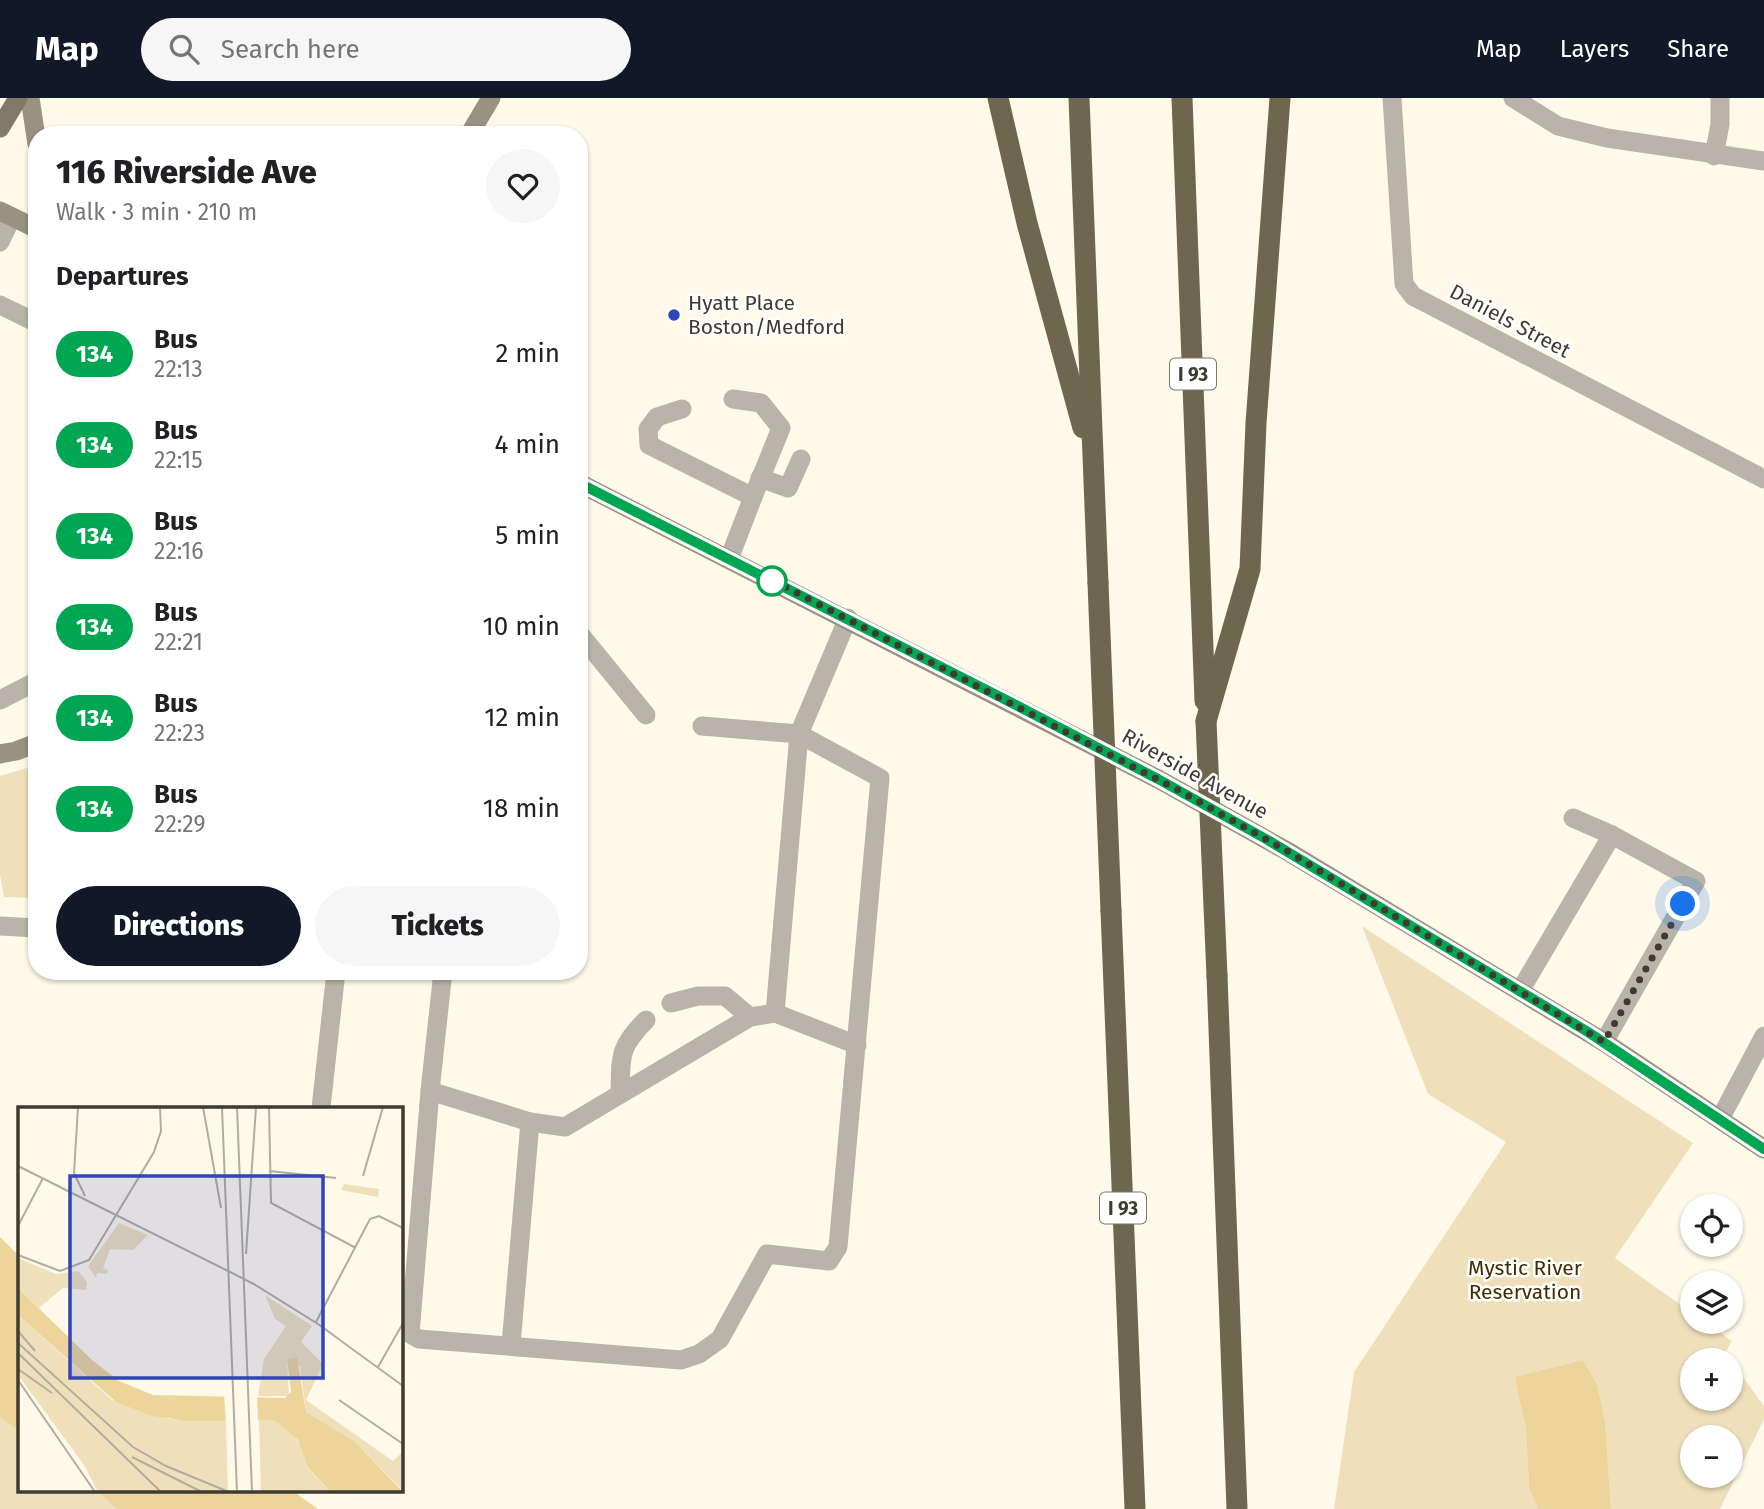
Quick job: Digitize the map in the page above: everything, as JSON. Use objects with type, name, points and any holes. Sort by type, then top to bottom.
[{"type":"highway","points":[[998,98],[1027,223],[1093,464]]},
{"type":"highway","name":"I 93","points":[[1079,98],[1135,1507]]},
{"type":"highway","name":"I 93","points":[[1182,98],[1237,1505]]},
{"type":"highway","points":[[1206,721],[1250,569],[1255,436],[1280,98]]},
{"type":"main road","points":[[0,128],[18,98]]},
{"type":"main road","points":[[30,98],[34,126]]},
{"type":"main road","points":[[473,126],[482,103]]},
{"type":"main road","points":[[6,214],[28,225]]},
{"type":"main road","name":"Riverside Avenue","points":[[588,490],[848,618],[1170,785],[1287,851],[1604,1042],[1764,1149]]},
{"type":"main road","points":[[0,754],[28,746]]},
{"type":"street","name":"Daniels Street","points":[[1392,98],[1404,285],[1413,296],[1764,479]]},
{"type":"street","points":[[1513,98],[1558,126],[1607,138],[1714,156],[1764,161]]},
{"type":"street","points":[[1714,156],[1720,124],[1720,98]]},
{"type":"street","points":[[0,243],[6,214]]},
{"type":"street","points":[[0,305],[28,319]]},
{"type":"street","points":[[729,559],[780,428],[761,403],[733,399]]},
{"type":"street","points":[[682,409],[657,417],[648,429],[649,446],[753,497]]},
{"type":"street","points":[[760,478],[788,488],[801,459]]},
{"type":"street","points":[[775,1013],[799,734],[848,618]]},
{"type":"street","points":[[588,644],[646,715]]},
{"type":"street","points":[[0,700],[28,686]]},
{"type":"street","points":[[442,980],[410,1334],[419,1339],[681,1360],[699,1354],[720,1339],[767,1254],[829,1261],[838,1247],[880,778],[799,734],[702,726]]},
{"type":"street","points":[[1573,818],[1612,835],[1696,881],[1604,1042]]},
{"type":"street","points":[[1520,991],[1612,835]]},
{"type":"street","points":[[0,926],[28,928]]},
{"type":"street","points":[[321,1107],[335,980]]},
{"type":"street","points":[[671,1003],[698,996],[725,996],[750,1017]]},
{"type":"street","points":[[430,1091],[530,1122],[565,1127],[750,1017],[775,1013],[857,1045]]},
{"type":"street","points":[[620,1094],[621,1057],[627,1039],[646,1020]]},
{"type":"street","points":[[1720,1119],[1764,1036]]},
{"type":"street","points":[[512,1345],[530,1122]]},
{"type":"green space","points":[[28,768],[28,898],[4,897],[0,875],[0,776]]},
{"type":"green space","name":"Mystic River Reservation","points":[[1362,926],[1693,1143],[1615,1258],[1680,1304],[1680,1334],[1722,1334],[1732,1341],[1728,1348],[1680,1348],[1680,1411],[1743,1411],[1743,1377],[1764,1406],[1764,1419],[1743,1462],[1743,1425],[1680,1425],[1680,1488],[1730,1488],[1720,1509],[1611,1509],[1605,1421],[1597,1384],[1583,1360],[1516,1377],[1526,1429],[1529,1488],[1538,1509],[1334,1509],[1354,1372],[1506,1142],[1428,1094]]},
{"type":"green space","points":[[0,1417],[18,1430],[18,1492],[98,1492],[117,1509],[0,1509]]},
{"type":"shaded area","points":[[0,1237],[18,1255],[18,1430],[0,1417]]},
{"type":"shaded area","points":[[1583,1360],[1597,1384],[1605,1421],[1611,1509],[1538,1509],[1529,1488],[1526,1429],[1515,1377]]},
{"type":"shaded area","points":[[98,1492],[294,1492],[318,1509],[117,1509]]},
{"type":"bus line","name":"134","points":[[588,488],[1014,704],[1266,839],[1588,1032],[1764,1149]]},
{"type":"place","name":"Hyatt Place Boston/Medford","points":[[674,315]]},
{"type":"route","points":[[772,581],[768,578],[1180,791],[1287,851],[1604,1042],[1683,904]]}]
